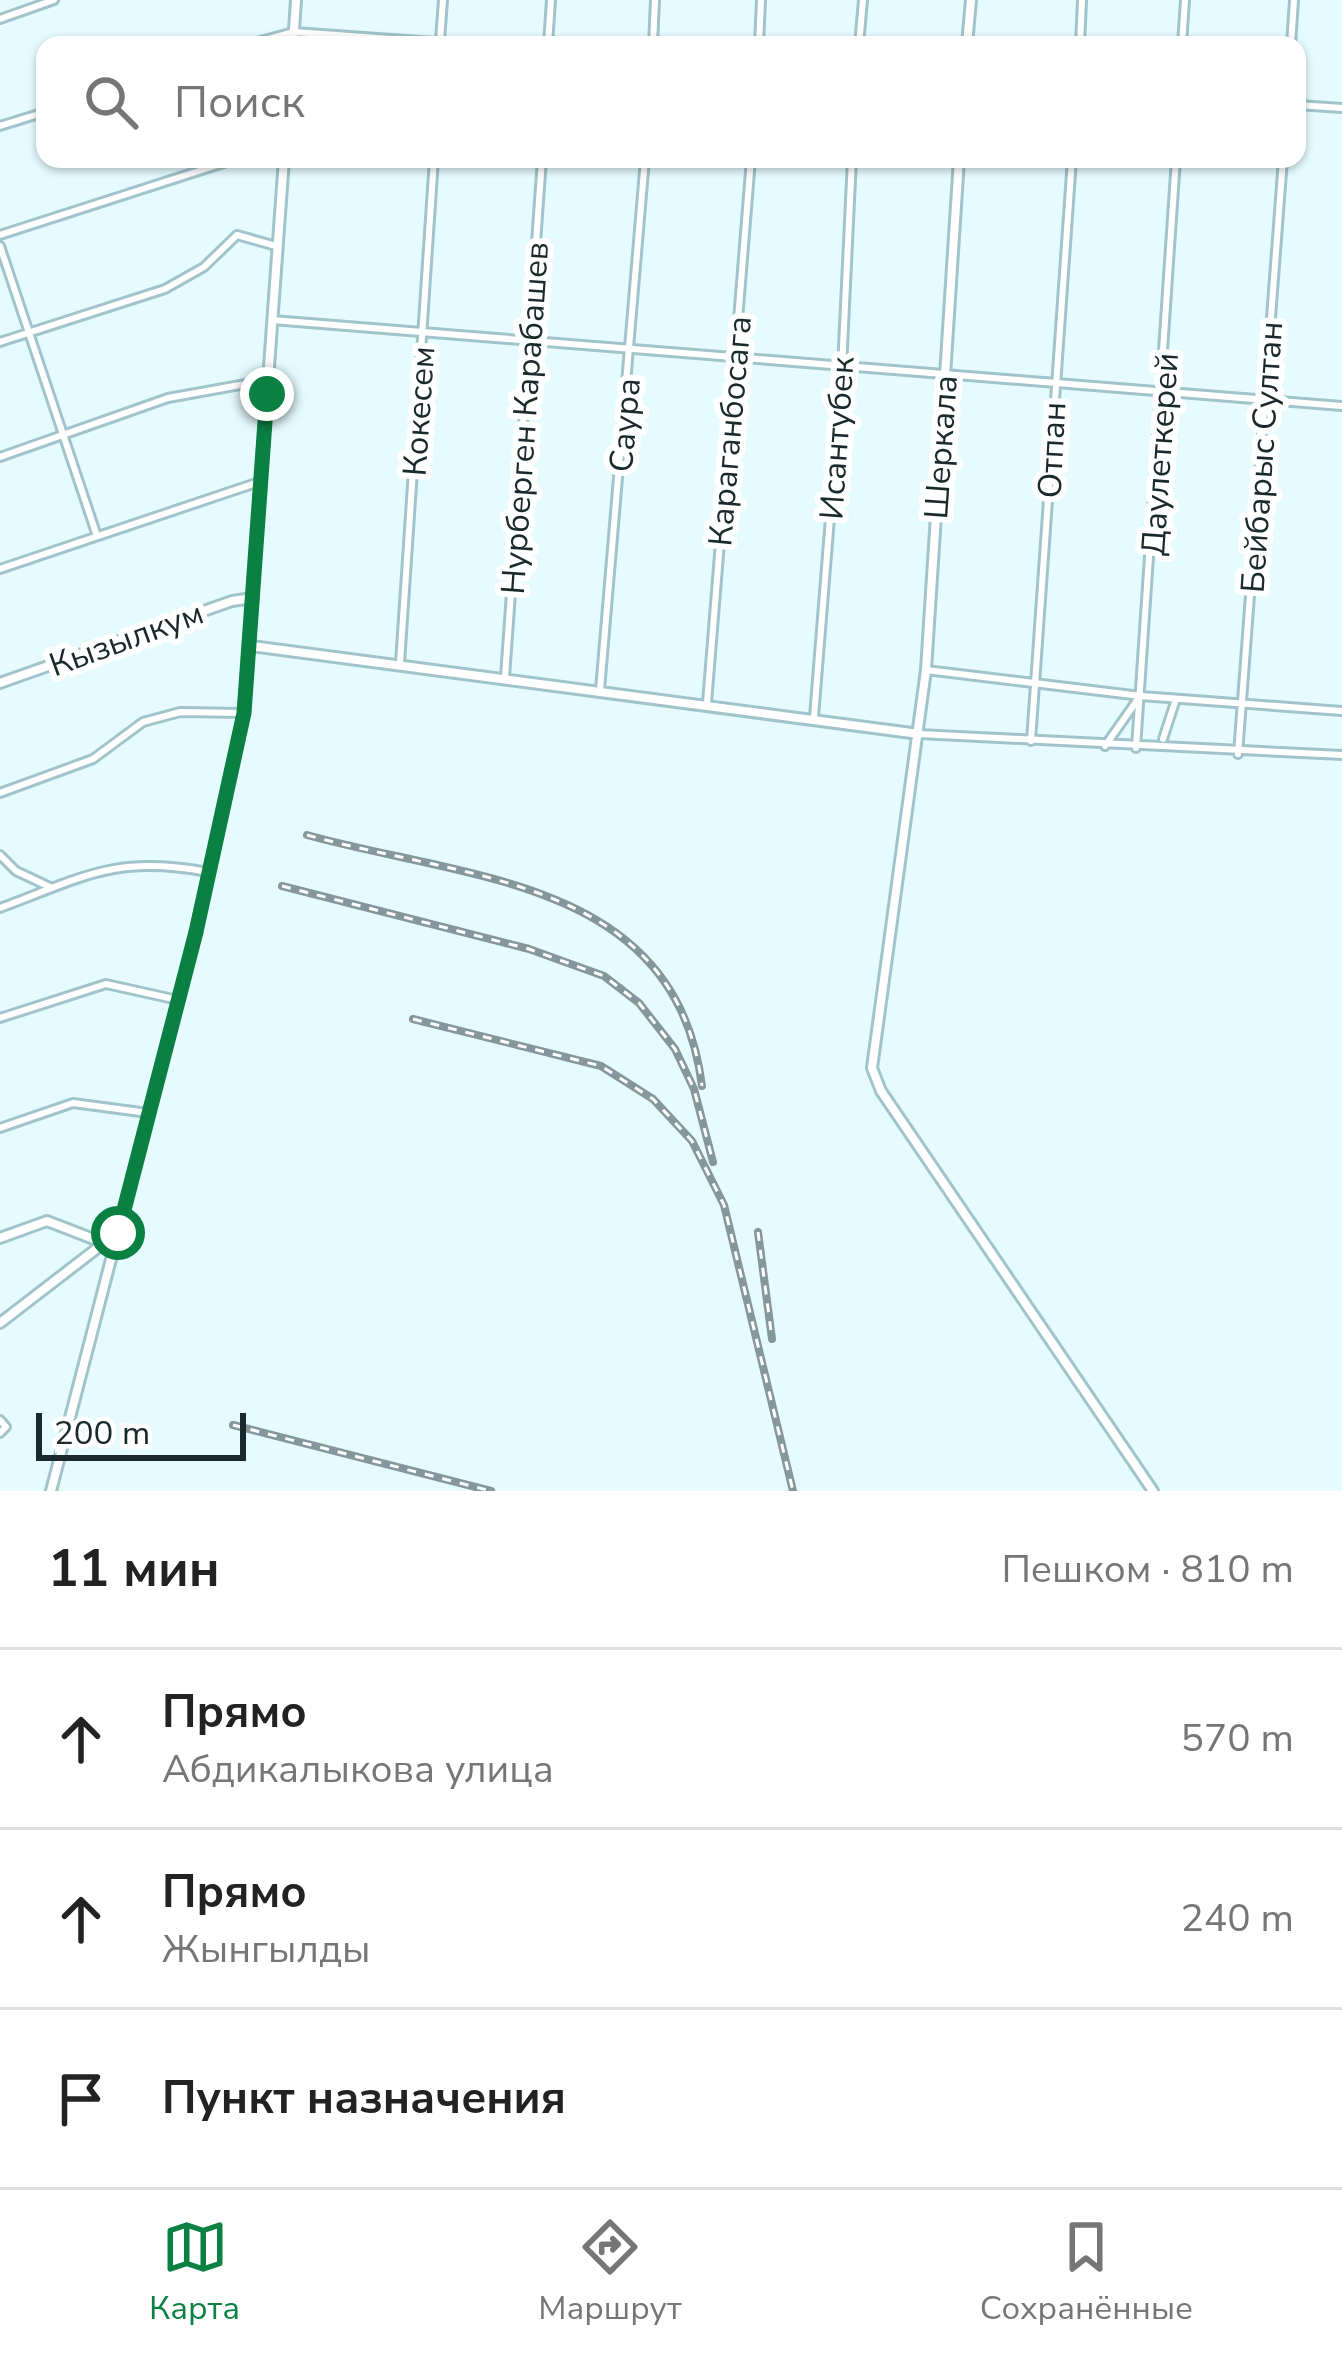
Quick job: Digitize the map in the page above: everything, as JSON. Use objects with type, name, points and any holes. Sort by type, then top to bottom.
[{"type":"street","points":[[0,19],[54,0]]},
{"type":"street","points":[[294,36],[296,0]]},
{"type":"street","points":[[441,36],[443,0]]},
{"type":"street","points":[[549,36],[551,0]]},
{"type":"street","points":[[654,36],[656,0]]},
{"type":"street","points":[[759,36],[761,0]]},
{"type":"street","points":[[860,36],[862,0]]},
{"type":"street","points":[[968,36],[971,0]]},
{"type":"street","points":[[1080,36],[1082,0]]},
{"type":"street","points":[[1183,36],[1185,0]]},
{"type":"street","points":[[1292,36],[1294,0]]},
{"type":"street","points":[[279,36],[294,32],[343,36]]},
{"type":"street","points":[[1306,106],[1342,108]]},
{"type":"street","points":[[0,126],[36,115]]},
{"type":"street","points":[[0,236],[208,168]]},
{"type":"street","points":[[51,1491],[178,1000],[244,713],[283,168]]},
{"type":"street","name":"Кокесем","points":[[400,663],[433,168]]},
{"type":"street","name":"Нурберген Карабашев","points":[[505,677],[542,168]]},
{"type":"street","name":"Саура","points":[[600,690],[644,168]]},
{"type":"street","name":"Караганбосага","points":[[707,704],[750,168]]},
{"type":"street","name":"Исантубек","points":[[814,717],[842,368],[852,168]]},
{"type":"street","name":"Шеркала","points":[[957,168],[926,670],[872,1068],[1153,1491]]},
{"type":"street","name":"Отпан","points":[[1031,741],[1071,168]]},
{"type":"street","name":"Даулеткерей","points":[[1136,748],[1164,395],[1176,168]]},
{"type":"street","name":"Бейбарыс Султан","points":[[1238,754],[1282,168]]},
{"type":"street","points":[[0,342],[165,289],[204,267],[237,235],[276,245]]},
{"type":"street","points":[[0,246],[96,533]]},
{"type":"street","points":[[272,320],[1265,404],[1342,406]]},
{"type":"street","points":[[0,457],[168,398],[268,380]]},
{"type":"street","points":[[0,569],[96,533],[262,482]]},
{"type":"street","name":"Кызылкум","points":[[0,683],[232,601],[253,598]]},
{"type":"street","points":[[251,646],[919,734],[1238,754],[1342,755]]},
{"type":"street","points":[[926,670],[1141,696],[1342,711]]},
{"type":"street","points":[[1106,746],[1141,696]]},
{"type":"street","points":[[1163,739],[1176,699]]},
{"type":"street","points":[[0,793],[93,759],[143,722],[180,712],[244,713]]},
{"type":"street","points":[[0,855],[16,871],[52,888]]},
{"type":"street","points":[[0,908],[110,866],[153,862],[208,872]]},
{"type":"street","points":[[0,1018],[106,984],[178,1000]]},
{"type":"street","points":[[0,1128],[73,1103],[148,1113]]},
{"type":"street","points":[[0,1238],[47,1222],[104,1243]]},
{"type":"street","points":[[0,1323],[118,1233]]},
{"type":"street","points":[[0,1420],[6,1427],[0,1433]]},
{"type":"railway","points":[[307,835],[496,880],[556,900],[608,927],[652,966],[684,1018],[702,1086]]},
{"type":"railway","points":[[282,886],[529,949],[604,976],[639,1003],[675,1049],[694,1089],[713,1162]]},
{"type":"railway","points":[[413,1019],[601,1066],[653,1099],[692,1141],[724,1205],[793,1491]]},
{"type":"railway","points":[[758,1232],[772,1339]]},
{"type":"railway","points":[[233,1425],[491,1491]]},
{"type":"route","points":[[118,1233],[196,932],[244,713],[267,394]]}]
